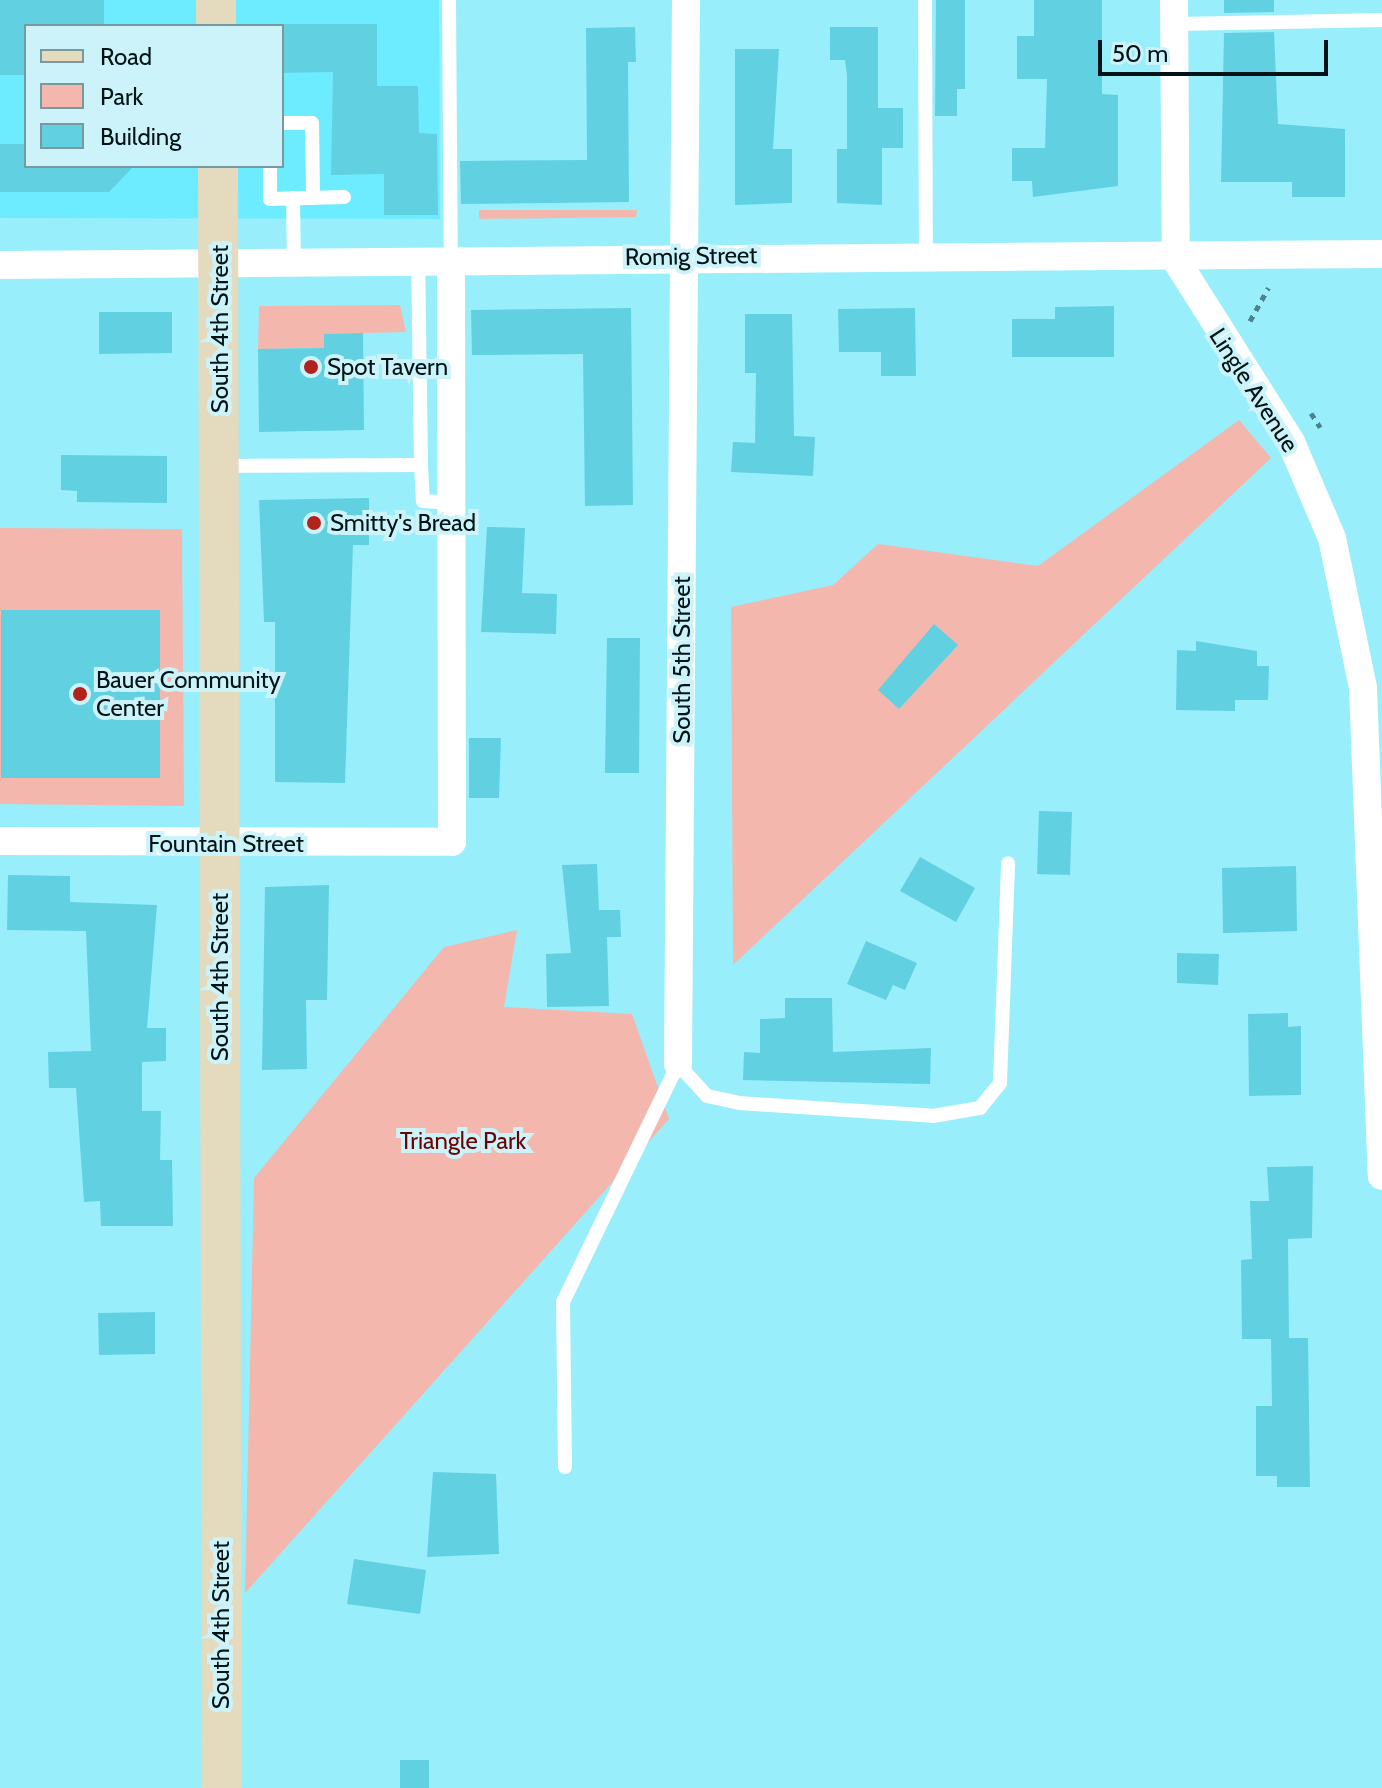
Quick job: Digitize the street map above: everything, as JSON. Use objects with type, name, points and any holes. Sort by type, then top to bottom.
[{"type":"main road","points":[[216,0],[216,24]]},
{"type":"main road","name":"South 4th Street","points":[[218,168],[222,1788]]},
{"type":"street","name":"South 5th Street","points":[[678,1064],[686,0]]},
{"type":"street","points":[[1175,12],[1178,267]]},
{"type":"street","name":"Romig Street","points":[[0,265],[926,254],[1178,267],[1382,254]]},
{"type":"street","points":[[451,262],[452,503]]},
{"type":"street","name":"Lingle Avenue","points":[[1178,267],[1291,442],[1332,538],[1363,688],[1382,1176]]},
{"type":"street","name":"Fountain Street","points":[[0,841],[220,845],[452,842],[452,503]]},
{"type":"lane","points":[[449,0],[451,262]]},
{"type":"lane","points":[[925,0],[926,254]]},
{"type":"lane","points":[[1175,12],[1382,20]]},
{"type":"lane","points":[[284,123],[312,123],[313,198]]},
{"type":"lane","points":[[270,168],[270,199],[344,197]]},
{"type":"lane","points":[[293,198],[294,261]]},
{"type":"lane","points":[[418,262],[423,501],[452,503]]},
{"type":"lane","points":[[220,466],[421,465]]},
{"type":"lane","points":[[565,1467],[563,1302],[678,1064],[707,1096],[739,1103],[933,1116],[980,1108],[1000,1083],[1008,863]]},
{"type":"path","points":[[1257,332],[1249,320],[1268,288]]},
{"type":"path","points":[[1304,403],[1320,427]]},
{"type":"shaded area","points":[[0,0],[439,0],[440,219],[0,218]]},
{"type":"green space","points":[[479,210],[637,210],[636,217],[479,219]]},
{"type":"green space","points":[[400,305],[406,332],[325,334],[324,348],[258,349],[259,306]]},
{"type":"green space","points":[[1239,420],[1271,458],[733,965],[731,607],[833,585],[878,544],[1038,566]]},
{"type":"green space","points":[[0,528],[182,529],[184,806],[0,804]]},
{"type":"green space","name":"Triangle Park","points":[[517,930],[504,1007],[632,1014],[669,1119],[245,1593],[254,1178],[444,947]]},
{"type":"building","points":[[0,0],[104,0],[104,24],[24,24],[24,75],[0,75]]},
{"type":"building","points":[[936,0],[965,0],[965,89],[957,89],[957,116],[935,116]]},
{"type":"building","points":[[1034,0],[1102,0],[1102,94],[1118,95],[1118,186],[1033,197],[1032,181],[1012,181],[1012,148],[1045,148],[1047,79],[1017,79],[1017,36],[1034,36]]},
{"type":"building","points":[[1224,0],[1274,0],[1274,12],[1224,13]]},
{"type":"building","points":[[284,24],[377,24],[377,86],[418,86],[419,133],[437,134],[438,215],[384,215],[384,174],[331,175],[333,72],[284,73]]},
{"type":"building","points":[[635,27],[636,62],[628,62],[629,202],[461,204],[460,161],[587,160],[586,28]]},
{"type":"building","points":[[830,27],[878,27],[878,108],[903,108],[903,148],[882,148],[882,205],[837,203],[837,149],[847,149],[847,75],[845,60],[830,60]]},
{"type":"building","points":[[1274,32],[1278,124],[1345,129],[1345,197],[1292,197],[1292,182],[1221,182],[1224,33]]},
{"type":"building","points":[[735,49],[779,49],[773,149],[792,149],[792,203],[735,205]]},
{"type":"building","points":[[0,144],[24,144],[24,168],[132,168],[109,192],[0,192]]},
{"type":"building","points":[[1114,306],[1114,357],[1012,357],[1012,319],[1055,319],[1055,307]]},
{"type":"building","points":[[631,308],[633,505],[585,506],[583,354],[472,355],[471,310]]},
{"type":"building","points":[[915,308],[916,376],[881,376],[881,352],[839,352],[838,309]]},
{"type":"building","points":[[99,312],[172,312],[172,353],[99,354]]},
{"type":"building","points":[[745,314],[792,314],[794,436],[815,437],[813,476],[731,472],[733,442],[755,443],[756,373],[745,373]]},
{"type":"building","name":"Spot Tavern","points":[[363,333],[364,430],[259,432],[258,349],[324,348],[324,334]]},
{"type":"building","points":[[61,455],[167,456],[167,503],[77,502],[77,491],[61,490]]},
{"type":"building","points":[[369,498],[369,545],[353,545],[345,783],[275,782],[275,622],[264,622],[259,500]]},
{"type":"building","points":[[487,527],[525,528],[522,593],[557,594],[556,634],[481,632]]},
{"type":"building","name":"Bauer Community Center","points":[[1,610],[160,610],[160,778],[1,778]]},
{"type":"building","points":[[934,624],[958,645],[899,709],[878,690]]},
{"type":"building","points":[[607,638],[640,638],[639,773],[605,773]]},
{"type":"building","points":[[1196,641],[1257,651],[1257,666],[1269,666],[1268,700],[1235,700],[1235,711],[1176,710],[1177,650],[1196,651]]},
{"type":"building","points":[[469,738],[501,738],[499,798],[469,798]]},
{"type":"building","points":[[1039,811],[1072,812],[1070,875],[1037,874]]},
{"type":"building","points":[[920,857],[975,888],[956,922],[900,891]]},
{"type":"building","points":[[597,864],[599,910],[620,910],[621,937],[607,937],[609,1006],[547,1007],[546,954],[571,953],[562,865]]},
{"type":"building","points":[[1296,866],[1297,931],[1223,933],[1222,868]]},
{"type":"building","points":[[8,875],[70,876],[70,902],[157,905],[147,1028],[166,1028],[166,1061],[142,1062],[142,1111],[161,1111],[160,1160],[172,1160],[173,1226],[101,1226],[100,1201],[84,1202],[76,1088],[49,1088],[48,1052],[91,1051],[86,931],[7,930]]},
{"type":"building","points":[[329,885],[327,1000],[306,1000],[307,1069],[262,1070],[265,887]]},
{"type":"building","points":[[866,941],[917,963],[905,990],[893,985],[886,1000],[847,984]]},
{"type":"building","points":[[1177,953],[1219,954],[1218,985],[1177,983]]},
{"type":"building","points":[[785,998],[832,998],[833,1052],[931,1048],[930,1084],[743,1080],[744,1052],[760,1053],[760,1019],[785,1018]]},
{"type":"building","points":[[1288,1013],[1288,1027],[1301,1026],[1301,1095],[1249,1096],[1248,1014]]},
{"type":"building","points":[[1313,1166],[1312,1238],[1288,1239],[1289,1338],[1308,1338],[1310,1487],[1277,1487],[1277,1476],[1256,1476],[1256,1406],[1272,1406],[1271,1339],[1242,1339],[1241,1260],[1252,1259],[1250,1201],[1269,1201],[1267,1167]]},
{"type":"building","points":[[155,1312],[155,1354],[99,1355],[98,1313]]},
{"type":"building","points":[[433,1472],[496,1474],[499,1554],[427,1557]]},
{"type":"building","points":[[354,1559],[426,1570],[420,1614],[347,1604]]},
{"type":"building","points":[[400,1760],[429,1760],[429,1788],[400,1788]]},
{"type":"place","name":"Spot Tavern","points":[[311,367]]},
{"type":"place","name":"Smitty's Bread","points":[[314,523]]},
{"type":"place","name":"Bauer Community Center","points":[[80,694]]}]
